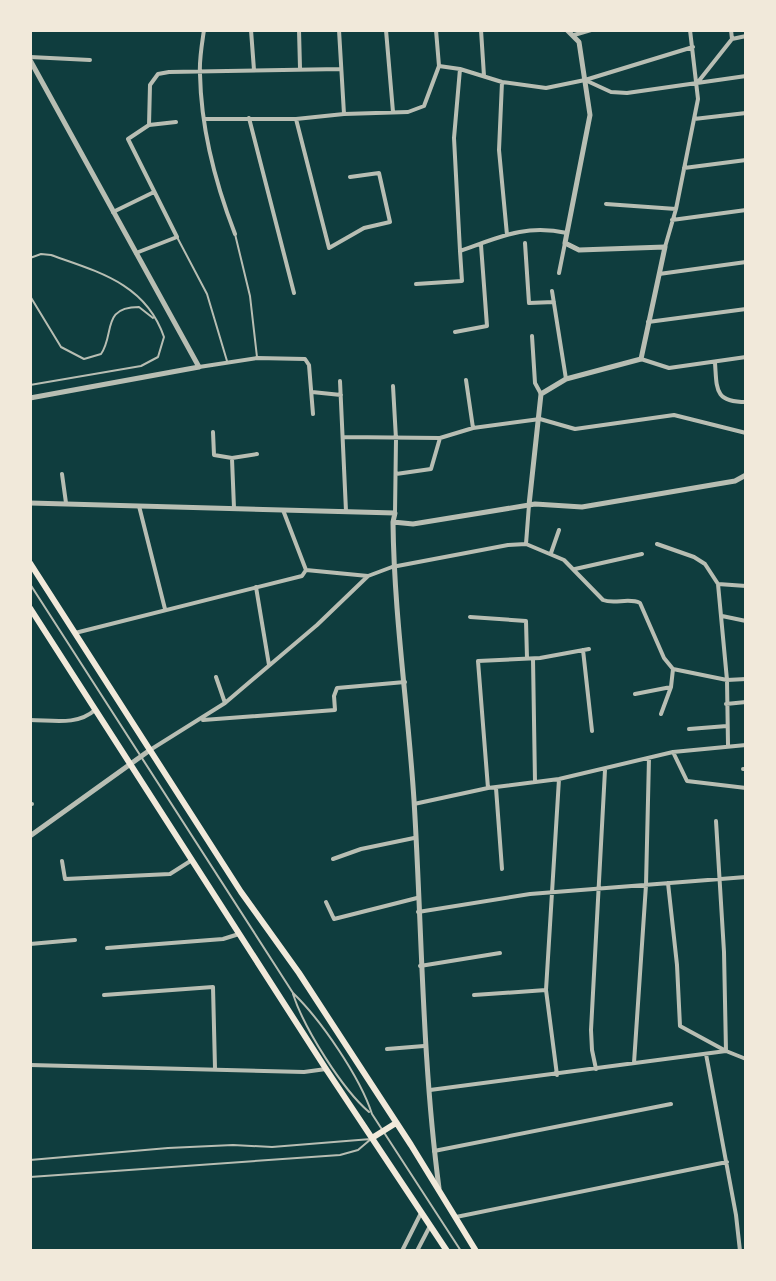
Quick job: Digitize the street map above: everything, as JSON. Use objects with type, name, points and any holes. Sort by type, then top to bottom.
[{"type":"main road","points":[[30,563],[241,892],[299,973],[476,1251]]},
{"type":"main road","points":[[30,608],[326,1069],[447,1251]]},
{"type":"main road","points":[[372,1138],[396,1123]]},
{"type":"street","points":[[204,30],[199,72],[204,119],[226,211],[235,234]]},
{"type":"street","points":[[251,30],[254,70]]},
{"type":"street","points":[[299,30],[300,68]]},
{"type":"street","points":[[339,30],[344,114]]},
{"type":"street","points":[[386,30],[393,112]]},
{"type":"street","points":[[204,119],[296,119],[408,112],[424,106],[439,66],[436,30]]},
{"type":"street","points":[[481,30],[484,76]]},
{"type":"street","points":[[559,273],[590,115],[579,42],[567,30]]},
{"type":"street","points":[[574,35],[591,30]]},
{"type":"street","points":[[641,359],[694,119],[698,82],[690,30]]},
{"type":"street","points":[[731,30],[732,39]]},
{"type":"street","points":[[698,82],[732,39],[746,36]]},
{"type":"street","points":[[439,66],[502,82],[546,88],[585,80],[693,47]]},
{"type":"street","points":[[90,60],[30,59],[199,367]]},
{"type":"street","points":[[149,125],[150,85],[158,74],[341,69]]},
{"type":"street","points":[[416,284],[462,281],[454,138],[460,69]]},
{"type":"street","points":[[585,80],[611,92],[627,93],[746,76]]},
{"type":"street","points":[[502,82],[499,150],[507,235]]},
{"type":"street","points":[[694,119],[746,113]]},
{"type":"street","points":[[249,117],[294,293]]},
{"type":"street","points":[[296,119],[329,248],[364,228],[390,222],[379,173],[350,177]]},
{"type":"street","points":[[136,253],[177,237],[128,139],[149,125],[176,122]]},
{"type":"street","points":[[684,168],[746,160]]},
{"type":"street","points":[[113,212],[154,192]]},
{"type":"street","points":[[606,204],[676,209]]},
{"type":"street","points":[[672,220],[746,210]]},
{"type":"street","points":[[460,251],[540,228],[567,233]]},
{"type":"street","points":[[525,243],[529,303],[554,302]]},
{"type":"street","points":[[565,243],[579,250],[665,247]]},
{"type":"street","points":[[455,332],[487,326],[481,244]]},
{"type":"street","points":[[659,274],[746,262]]},
{"type":"street","points":[[552,291],[566,379]]},
{"type":"street","points":[[648,322],[746,309]]},
{"type":"street","points":[[526,544],[541,394],[535,383],[532,336]]},
{"type":"street","points":[[541,394],[566,379],[641,359],[669,368],[746,357]]},
{"type":"street","points":[[30,398],[227,362],[257,358],[305,359],[309,365],[313,414]]},
{"type":"street","points":[[715,362],[720,396],[729,401],[746,402]]},
{"type":"street","points":[[466,380],[473,428]]},
{"type":"street","points":[[340,381],[346,511]]},
{"type":"street","points":[[393,386],[396,474],[392,567],[414,804],[427,1090],[440,1193]]},
{"type":"street","points":[[312,392],[341,395]]},
{"type":"street","points":[[343,437],[440,438],[473,428],[540,419],[575,429],[674,415],[746,433]]},
{"type":"street","points":[[213,432],[214,455],[232,458],[257,454]]},
{"type":"street","points":[[396,474],[431,469],[440,438]]},
{"type":"street","points":[[232,458],[234,508]]},
{"type":"street","points":[[62,474],[66,504]]},
{"type":"street","points":[[393,522],[413,524],[529,505],[582,507],[735,481],[746,475]]},
{"type":"street","points":[[30,503],[395,513]]},
{"type":"street","points":[[139,506],[165,609]]},
{"type":"street","points":[[283,510],[306,570]]},
{"type":"street","points":[[551,553],[559,530]]},
{"type":"street","points":[[30,836],[150,750],[225,703],[368,576],[392,567],[526,544],[551,553],[575,569],[603,600],[609,603],[634,600],[640,603],[664,658],[673,669],[727,680],[746,679]]},
{"type":"street","points":[[657,544],[705,564],[718,584],[727,680],[727,746]]},
{"type":"street","points":[[575,569],[642,554]]},
{"type":"street","points":[[75,633],[302,576],[306,570]]},
{"type":"street","points":[[306,570],[368,576]]},
{"type":"street","points":[[718,584],[746,586]]},
{"type":"street","points":[[256,587],[269,665]]},
{"type":"street","points":[[722,616],[746,621]]},
{"type":"street","points":[[470,617],[526,621],[527,659]]},
{"type":"street","points":[[488,788],[478,661],[533,659],[586,650],[592,731]]},
{"type":"street","points":[[533,659],[535,782]]},
{"type":"street","points":[[661,714],[671,687],[673,669]]},
{"type":"street","points":[[216,677],[225,703]]},
{"type":"street","points":[[200,720],[335,710],[337,688],[405,682]]},
{"type":"street","points":[[635,694],[671,687]]},
{"type":"street","points":[[726,704],[746,702]]},
{"type":"street","points":[[30,720],[71,721],[95,710]]},
{"type":"street","points":[[689,729],[727,726]]},
{"type":"street","points":[[414,804],[488,788],[605,770],[673,752],[746,745]]},
{"type":"street","points":[[673,752],[687,781],[746,788]]},
{"type":"street","points":[[634,1063],[646,885],[649,758]]},
{"type":"street","points":[[596,1069],[591,1030],[605,770]]},
{"type":"street","points":[[557,1075],[546,990],[559,779]]},
{"type":"street","points":[[496,788],[502,869]]},
{"type":"street","points":[[716,821],[726,1051]]},
{"type":"street","points":[[333,859],[361,849],[414,838]]},
{"type":"street","points":[[62,861],[65,879],[170,874],[192,860]]},
{"type":"street","points":[[418,912],[553,892],[746,877]]},
{"type":"street","points":[[668,883],[680,1026],[746,1059]]},
{"type":"street","points":[[326,902],[334,919],[417,898]]},
{"type":"street","points":[[107,948],[223,939],[240,934]]},
{"type":"street","points":[[30,944],[75,940]]},
{"type":"street","points":[[420,966],[500,953]]},
{"type":"street","points":[[104,995],[213,987],[215,1068]]},
{"type":"street","points":[[474,995],[546,990]]},
{"type":"street","points":[[387,1049],[424,1046]]},
{"type":"street","points":[[427,1090],[726,1051]]},
{"type":"street","points":[[706,1054],[740,1251]]},
{"type":"street","points":[[30,1065],[304,1072],[326,1069]]},
{"type":"street","points":[[434,1151],[671,1104]]},
{"type":"street","points":[[454,1217],[727,1162]]},
{"type":"street","points":[[402,1251],[421,1213]]},
{"type":"street","points":[[417,1251],[430,1226]]},
{"type":"lane","points":[[235,234],[250,296],[257,358]]},
{"type":"lane","points":[[177,237],[207,294],[227,362]]},
{"type":"lane","points":[[30,258],[51,255],[122,283],[144,301],[164,337],[158,357],[141,366],[30,385]]},
{"type":"lane","points":[[30,296],[61,347],[84,359],[101,354],[112,318],[126,308],[142,308],[157,322]]},
{"type":"lane","points":[[30,584],[293,993],[308,1008],[365,1094],[372,1114],[461,1251]]},
{"type":"lane","points":[[293,993],[300,1016],[356,1100],[372,1114]]},
{"type":"lane","points":[[30,1160],[168,1148],[272,1147],[372,1138]]},
{"type":"lane","points":[[30,1177],[340,1155],[358,1150],[372,1138]]}]
